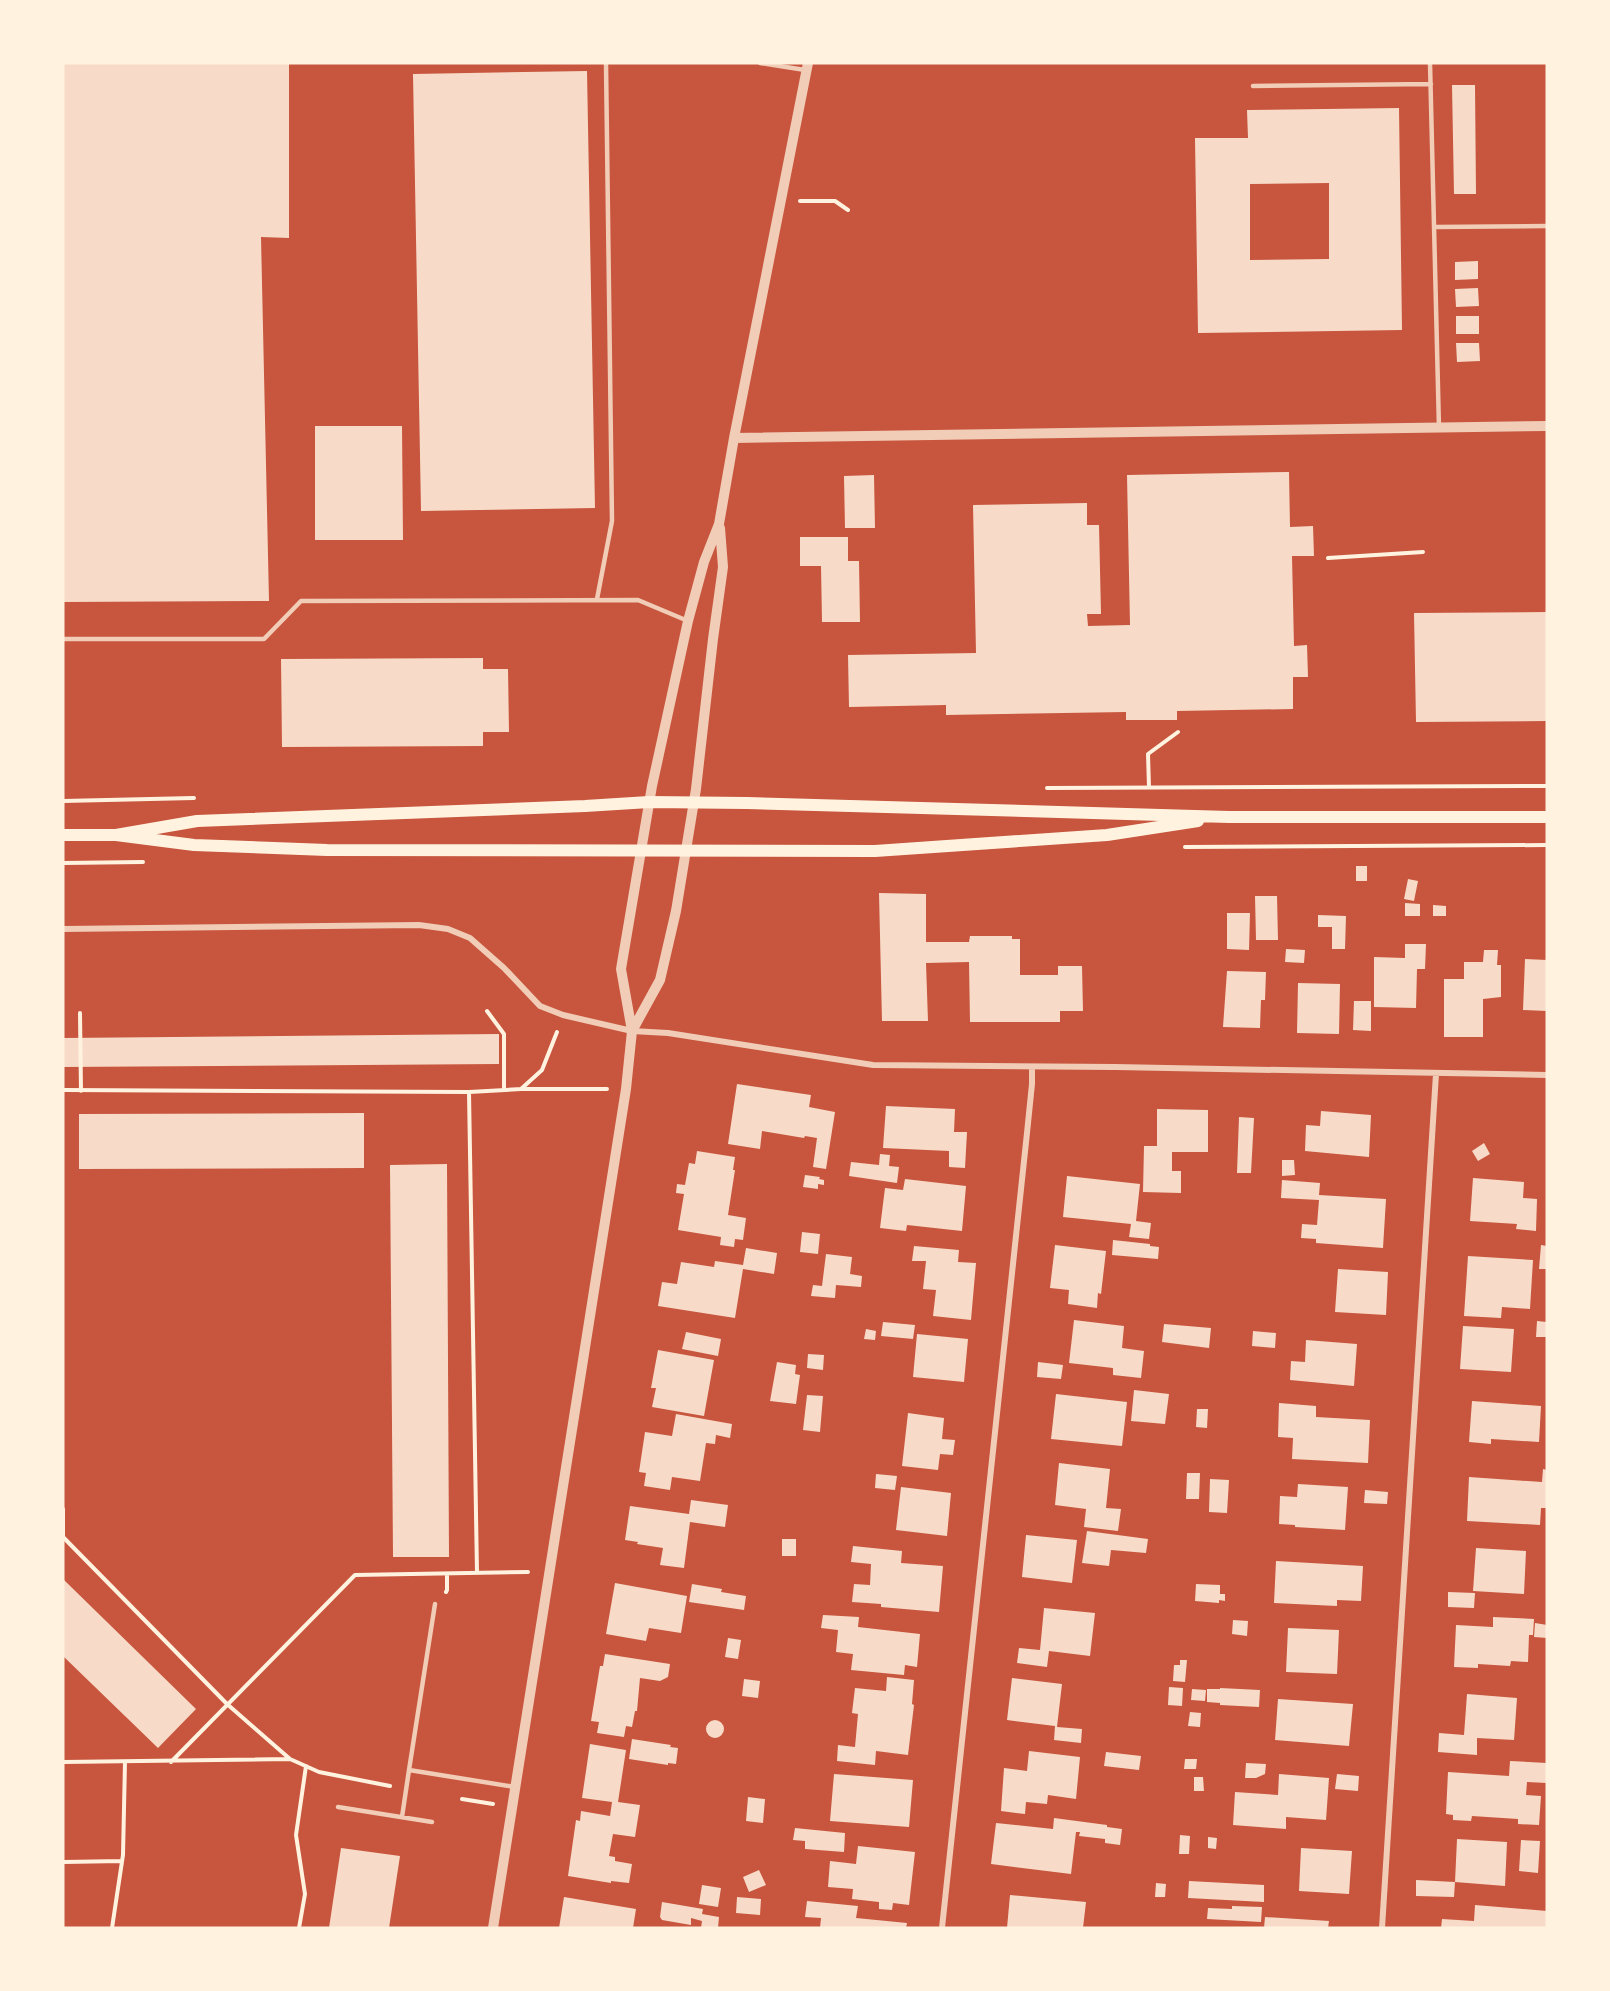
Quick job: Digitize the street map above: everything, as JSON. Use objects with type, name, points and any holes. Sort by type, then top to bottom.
[{"type":"main road","points":[[116,835],[197,820],[585,807],[649,802],[1229,817],[1547,817]]},
{"type":"main road","points":[[63,836],[116,835],[194,845],[327,850],[875,851],[1107,835],[1229,817]]},
{"type":"street","points":[[493,1928],[626,1089],[632,1031],[621,969],[649,802],[688,621],[704,562],[719,524],[808,66]]},
{"type":"street","points":[[734,438],[1547,426]]},
{"type":"street","points":[[632,1031],[660,980],[687,850],[723,567],[719,524]]},
{"type":"street","points":[[63,929],[419,926],[448,929],[470,938],[504,968],[540,1006],[563,1015],[632,1031],[668,1034],[873,1065],[1547,1075]]},
{"type":"street","points":[[942,1928],[1032,1068]]},
{"type":"street","points":[[1382,1928],[1436,1074]]},
{"type":"lane","points":[[597,599],[612,521],[606,63]]},
{"type":"lane","points":[[760,63],[808,66]]},
{"type":"lane","points":[[1430,63],[1439,428]]},
{"type":"lane","points":[[1253,86],[1431,84]]},
{"type":"lane","points":[[1435,227],[1547,226]]},
{"type":"lane","points":[[63,639],[264,639],[301,601],[638,600],[688,621]]},
{"type":"lane","points":[[402,1817],[435,1604]]},
{"type":"lane","points":[[409,1770],[515,1787]]},
{"type":"lane","points":[[338,1807],[432,1822]]},
{"type":"path","points":[[781,200],[835,201],[848,210]]},
{"type":"path","points":[[1328,558],[1423,552]]},
{"type":"path","points":[[1149,787],[1148,754],[1178,732]]},
{"type":"path","points":[[1042,788],[1547,786]]},
{"type":"path","points":[[487,1011],[504,1034],[504,1090]]},
{"type":"path","points":[[81,1013],[81,1091]]},
{"type":"path","points":[[521,1089],[542,1070],[563,1015]]},
{"type":"path","points":[[63,1090],[469,1092],[521,1089],[626,1089]]},
{"type":"path","points":[[469,1092],[477,1573]]},
{"type":"path","points":[[63,1509],[63,1537],[227,1704],[291,1759],[319,1772],[355,1781],[406,1789]]},
{"type":"path","points":[[171,1762],[355,1575],[550,1572]]},
{"type":"path","points":[[63,1762],[291,1759]]},
{"type":"path","points":[[112,1928],[122,1862],[125,1762]]},
{"type":"path","points":[[299,1928],[305,1894],[296,1835],[306,1766]]},
{"type":"path","points":[[453,1797],[512,1808]]},
{"type":"path","points":[[63,1862],[122,1862]]},
{"type":"building","points":[[63,63],[289,63],[289,238],[261,237],[269,601],[63,602]]},
{"type":"building","points":[[587,71],[595,508],[421,511],[413,74]]},
{"type":"building","points":[[1452,85],[1475,85],[1476,194],[1454,194]]},
{"type":"building","points":[[1399,108],[1402,330],[1198,333],[1195,138],[1248,138],[1247,110]],"holes":[[[1329,183],[1329,259],[1250,260],[1250,184]]]},
{"type":"building","points":[[1478,261],[1478,279],[1455,280],[1455,262]]},
{"type":"building","points":[[1478,288],[1479,306],[1456,307],[1455,289]]},
{"type":"building","points":[[1456,316],[1479,316],[1479,334],[1456,334]]},
{"type":"building","points":[[1456,343],[1479,343],[1480,361],[1457,362]]},
{"type":"building","points":[[315,426],[402,426],[403,540],[315,540]]},
{"type":"building","points":[[1289,472],[1290,527],[1313,526],[1314,556],[1292,556],[1294,646],[1307,645],[1308,677],[1293,677],[1293,709],[1177,711],[1177,720],[1126,720],[1126,712],[946,715],[946,705],[849,707],[848,655],[976,653],[973,505],[1087,503],[1087,525],[1099,525],[1101,614],[1087,614],[1088,626],[1130,625],[1127,475]]},
{"type":"building","points":[[874,475],[875,528],[845,528],[844,476]]},
{"type":"building","points":[[800,537],[848,537],[848,561],[859,561],[860,622],[822,622],[821,566],[800,566]]},
{"type":"building","points":[[1547,612],[1547,721],[1416,722],[1414,613]]},
{"type":"building","points":[[483,658],[483,669],[508,669],[509,732],[483,732],[483,746],[282,747],[281,659]]},
{"type":"building","points":[[1356,866],[1367,866],[1367,881],[1356,881]]},
{"type":"building","points":[[1408,879],[1418,881],[1414,901],[1404,899]]},
{"type":"building","points":[[879,893],[926,894],[926,942],[969,942],[970,936],[1012,936],[1012,939],[1020,939],[1020,975],[1058,975],[1058,966],[1082,966],[1083,1011],[1060,1011],[1060,1022],[970,1022],[969,962],[926,963],[928,1021],[882,1021]]},
{"type":"building","points":[[1255,896],[1277,896],[1278,940],[1256,940]]},
{"type":"building","points":[[1405,903],[1420,904],[1420,916],[1405,916]]},
{"type":"building","points":[[1433,905],[1446,906],[1446,916],[1433,916]]},
{"type":"building","points":[[1227,913],[1250,913],[1249,950],[1227,949]]},
{"type":"building","points":[[1318,915],[1346,916],[1345,949],[1332,949],[1332,927],[1318,927]]},
{"type":"building","points":[[1405,944],[1426,944],[1425,969],[1417,969],[1416,1008],[1374,1007],[1374,957],[1405,958]]},
{"type":"building","points":[[1286,949],[1305,950],[1304,963],[1285,962]]},
{"type":"building","points":[[1484,950],[1498,950],[1497,965],[1501,965],[1501,997],[1483,999],[1483,1037],[1444,1037],[1444,979],[1464,979],[1464,962],[1483,962]]},
{"type":"building","points":[[1525,959],[1547,960],[1547,1011],[1523,1010]]},
{"type":"building","points":[[1227,971],[1266,972],[1265,1000],[1261,1000],[1260,1028],[1223,1027]]},
{"type":"building","points":[[1298,983],[1340,984],[1339,1034],[1297,1033]]},
{"type":"building","points":[[1354,1001],[1371,1001],[1371,1031],[1353,1030]]},
{"type":"building","points":[[499,1034],[499,1064],[63,1067],[63,1038]]},
{"type":"building","points":[[737,1084],[811,1095],[809,1107],[835,1112],[826,1169],[813,1167],[817,1138],[762,1131],[760,1149],[728,1144]]},
{"type":"building","points":[[886,1106],[955,1109],[954,1132],[967,1132],[965,1168],[949,1167],[949,1151],[883,1148]]},
{"type":"building","points":[[1157,1109],[1208,1110],[1208,1152],[1172,1152],[1172,1171],[1181,1171],[1181,1193],[1143,1192],[1144,1146],[1157,1146]]},
{"type":"building","points":[[1321,1111],[1371,1115],[1369,1157],[1305,1151],[1306,1125],[1320,1126]]},
{"type":"building","points":[[364,1113],[364,1168],[79,1169],[79,1114]]},
{"type":"building","points":[[1239,1117],[1254,1118],[1251,1173],[1237,1173]]},
{"type":"building","points":[[1484,1143],[1490,1154],[1478,1161],[1472,1151]]},
{"type":"building","points":[[697,1151],[735,1157],[728,1215],[746,1218],[743,1240],[735,1239],[734,1247],[720,1245],[721,1237],[678,1230],[684,1194],[676,1193],[677,1184],[685,1185],[689,1163],[695,1164]]},
{"type":"building","points":[[880,1154],[890,1155],[889,1166],[899,1167],[897,1183],[849,1176],[851,1162],[879,1165]]},
{"type":"building","points":[[1282,1160],[1294,1160],[1295,1175],[1282,1176]]},
{"type":"building","points":[[447,1164],[449,1557],[393,1557],[390,1165]]},
{"type":"building","points":[[805,1175],[820,1177],[819,1179],[824,1180],[824,1185],[818,1184],[818,1189],[803,1187]]},
{"type":"building","points":[[1067,1176],[1140,1184],[1136,1221],[1151,1223],[1149,1239],[1129,1237],[1131,1224],[1063,1217]]},
{"type":"building","points":[[1473,1178],[1524,1182],[1523,1198],[1537,1199],[1536,1231],[1516,1229],[1517,1224],[1470,1221]]},
{"type":"building","points":[[905,1179],[966,1186],[962,1231],[907,1225],[906,1231],[880,1228],[885,1188],[903,1190]]},
{"type":"building","points":[[1282,1180],[1320,1183],[1319,1195],[1386,1199],[1383,1248],[1316,1243],[1316,1239],[1301,1238],[1302,1224],[1317,1225],[1319,1200],[1281,1198]]},
{"type":"building","points":[[802,1232],[820,1234],[818,1254],[800,1252]]},
{"type":"building","points":[[1113,1240],[1159,1247],[1158,1259],[1112,1255]]},
{"type":"building","points":[[1055,1245],[1106,1251],[1097,1308],[1068,1304],[1069,1290],[1050,1288]]},
{"type":"building","points":[[1541,1245],[1547,1246],[1547,1269],[1539,1269]]},
{"type":"building","points":[[914,1246],[959,1250],[958,1262],[976,1263],[971,1320],[933,1316],[936,1290],[923,1289],[926,1261],[912,1261]]},
{"type":"building","points":[[746,1248],[777,1253],[774,1274],[743,1269],[735,1318],[658,1306],[662,1282],[677,1284],[681,1262],[714,1267],[715,1261],[743,1265]]},
{"type":"building","points":[[826,1254],[852,1257],[850,1274],[862,1276],[861,1287],[836,1285],[835,1298],[811,1296],[813,1285],[822,1286]]},
{"type":"building","points":[[1468,1256],[1533,1260],[1530,1309],[1502,1307],[1501,1318],[1464,1316]]},
{"type":"building","points":[[1338,1269],[1388,1272],[1386,1315],[1335,1312]]},
{"type":"building","points":[[1074,1320],[1124,1326],[1122,1348],[1144,1351],[1141,1378],[1113,1375],[1113,1368],[1069,1363]]},
{"type":"building","points":[[1537,1321],[1547,1322],[1547,1337],[1536,1337]]},
{"type":"building","points":[[883,1322],[915,1325],[913,1339],[881,1336]]},
{"type":"building","points":[[1164,1324],[1211,1328],[1209,1348],[1162,1342]]},
{"type":"building","points":[[1463,1326],[1514,1329],[1511,1372],[1460,1369]]},
{"type":"building","points":[[866,1329],[876,1331],[875,1340],[864,1339]]},
{"type":"building","points":[[1253,1331],[1276,1333],[1275,1348],[1252,1346]]},
{"type":"building","points":[[686,1332],[721,1339],[718,1356],[682,1349]]},
{"type":"building","points":[[917,1334],[968,1339],[964,1382],[913,1377]]},
{"type":"building","points":[[1306,1340],[1357,1344],[1354,1386],[1290,1380],[1291,1361],[1305,1362]]},
{"type":"building","points":[[658,1350],[714,1360],[704,1416],[652,1407],[656,1388],[651,1388]]},
{"type":"building","points":[[808,1354],[824,1355],[823,1370],[807,1368]]},
{"type":"building","points":[[777,1362],[796,1365],[795,1374],[800,1375],[796,1404],[770,1401]]},
{"type":"building","points":[[1038,1362],[1063,1365],[1061,1379],[1037,1377]]},
{"type":"building","points":[[1134,1390],[1169,1394],[1165,1424],[1131,1421]]},
{"type":"building","points":[[1056,1394],[1127,1402],[1122,1446],[1051,1439]]},
{"type":"building","points":[[807,1395],[823,1396],[820,1432],[803,1430]]},
{"type":"building","points":[[1472,1401],[1541,1406],[1539,1442],[1491,1439],[1491,1444],[1469,1442]]},
{"type":"building","points":[[1279,1403],[1316,1406],[1316,1417],[1370,1420],[1368,1463],[1292,1459],[1293,1438],[1278,1437]]},
{"type":"building","points":[[1197,1409],[1208,1409],[1207,1428],[1196,1427]]},
{"type":"building","points":[[908,1413],[944,1418],[942,1439],[955,1440],[953,1455],[940,1454],[938,1470],[902,1466]]},
{"type":"building","points":[[676,1414],[732,1424],[730,1438],[716,1435],[715,1444],[706,1443],[700,1481],[672,1477],[670,1490],[644,1486],[646,1473],[639,1472],[645,1432],[672,1436]]},
{"type":"building","points":[[1059,1463],[1110,1469],[1106,1508],[1121,1509],[1118,1531],[1084,1527],[1086,1509],[1055,1505]]},
{"type":"building","points":[[1543,1469],[1547,1470],[1547,1508],[1541,1508],[1540,1525],[1467,1521],[1469,1477],[1542,1482]]},
{"type":"building","points":[[1187,1473],[1200,1473],[1199,1499],[1186,1499]]},
{"type":"building","points":[[876,1474],[897,1476],[895,1490],[875,1488]]},
{"type":"building","points":[[1210,1479],[1229,1480],[1227,1513],[1209,1512]]},
{"type":"building","points":[[1298,1484],[1348,1487],[1345,1530],[1279,1524],[1280,1496],[1297,1497]]},
{"type":"building","points":[[901,1487],[951,1493],[947,1536],[896,1530]]},
{"type":"building","points":[[1365,1490],[1388,1492],[1387,1504],[1364,1503]]},
{"type":"building","points":[[691,1500],[728,1505],[725,1527],[690,1522],[684,1568],[660,1565],[663,1548],[625,1540],[630,1506],[689,1514]]},
{"type":"building","points":[[1087,1531],[1148,1539],[1146,1553],[1111,1550],[1109,1566],[1082,1563]]},
{"type":"building","points":[[1026,1535],[1077,1540],[1072,1583],[1022,1577]]},
{"type":"building","points":[[782,1539],[796,1539],[796,1556],[782,1556]]},
{"type":"building","points":[[853,1546],[902,1551],[901,1563],[943,1566],[939,1612],[852,1602],[854,1584],[870,1585],[871,1564],[851,1562]]},
{"type":"building","points":[[1476,1548],[1526,1551],[1524,1594],[1473,1591]]},
{"type":"building","points":[[1276,1561],[1363,1566],[1361,1601],[1337,1600],[1337,1606],[1274,1603]]},
{"type":"building","points":[[63,1579],[196,1709],[158,1748],[63,1656]]},
{"type":"building","points":[[615,1583],[687,1596],[681,1633],[649,1628],[646,1641],[606,1634]]},
{"type":"building","points":[[692,1584],[746,1596],[744,1610],[689,1602]]},
{"type":"building","points":[[1196,1584],[1220,1585],[1220,1594],[1225,1594],[1225,1601],[1219,1600],[1219,1603],[1195,1601]]},
{"type":"building","points":[[1448,1592],[1475,1593],[1474,1608],[1448,1607]]},
{"type":"building","points":[[1044,1608],[1095,1613],[1090,1656],[1049,1651],[1047,1667],[1017,1663],[1019,1648],[1040,1650]]},
{"type":"building","points":[[823,1615],[859,1617],[858,1627],[920,1634],[917,1667],[905,1665],[904,1675],[851,1670],[853,1654],[836,1652],[838,1630],[821,1628]]},
{"type":"building","points":[[1493,1617],[1534,1619],[1533,1635],[1529,1635],[1528,1662],[1511,1661],[1510,1666],[1478,1664],[1478,1668],[1454,1667],[1456,1625],[1493,1627]]},
{"type":"building","points":[[1233,1620],[1248,1621],[1247,1636],[1232,1634]]},
{"type":"building","points":[[1535,1623],[1547,1625],[1547,1638],[1534,1637]]},
{"type":"building","points":[[1288,1628],[1339,1630],[1337,1674],[1286,1672]]},
{"type":"building","points":[[728,1638],[741,1640],[738,1659],[725,1657]]},
{"type":"building","points":[[605,1654],[670,1664],[668,1677],[660,1681],[640,1678],[637,1711],[635,1711],[632,1727],[626,1726],[624,1737],[597,1733],[599,1722],[591,1721],[600,1666],[603,1666]]},
{"type":"building","points":[[1180,1660],[1187,1660],[1185,1682],[1173,1681],[1174,1665],[1180,1665]]},
{"type":"building","points":[[887,1677],[914,1680],[912,1704],[914,1705],[908,1755],[876,1751],[875,1765],[837,1761],[838,1745],[855,1747],[858,1714],[852,1713],[855,1688],[886,1691]]},
{"type":"building","points":[[1012,1678],[1062,1684],[1057,1727],[1082,1729],[1081,1743],[1054,1740],[1055,1726],[1007,1720]]},
{"type":"building","points":[[744,1679],[760,1681],[758,1698],[742,1696]]},
{"type":"building","points":[[1169,1687],[1183,1688],[1182,1706],[1168,1705]]},
{"type":"building","points":[[1192,1689],[1206,1690],[1205,1701],[1191,1700]]},
{"type":"building","points":[[1207,1689],[1260,1690],[1259,1707],[1207,1702]]},
{"type":"building","points":[[1467,1694],[1517,1698],[1514,1740],[1477,1738],[1477,1755],[1438,1752],[1439,1733],[1464,1735]]},
{"type":"building","points":[[1278,1699],[1353,1704],[1349,1746],[1275,1740]]},
{"type":"building","points":[[1190,1712],[1201,1713],[1200,1727],[1188,1726]]},
{"type":"building","points":[[715,1720],[721,1723],[724,1729],[721,1735],[715,1738],[709,1735],[706,1729],[709,1723]]},
{"type":"building","points":[[632,1739],[678,1748],[676,1764],[668,1763],[668,1765],[629,1759]]},
{"type":"building","points":[[590,1744],[626,1750],[618,1802],[640,1805],[635,1837],[613,1834],[609,1856],[615,1857],[615,1861],[632,1864],[629,1883],[611,1881],[611,1883],[568,1876],[576,1820],[580,1821],[581,1811],[610,1816],[612,1802],[582,1798]]},
{"type":"building","points":[[1029,1751],[1080,1757],[1076,1799],[1048,1795],[1047,1804],[1026,1802],[1025,1814],[1001,1811],[1004,1768],[1027,1771]]},
{"type":"building","points":[[1106,1752],[1141,1756],[1139,1770],[1104,1766]]},
{"type":"building","points":[[1185,1759],[1197,1759],[1196,1769],[1184,1769]]},
{"type":"building","points":[[1510,1761],[1547,1763],[1547,1783],[1527,1782],[1526,1795],[1541,1796],[1539,1825],[1518,1824],[1518,1819],[1472,1816],[1471,1821],[1453,1820],[1453,1815],[1446,1814],[1448,1772],[1509,1776]]},
{"type":"building","points":[[1246,1763],[1266,1764],[1265,1774],[1256,1778],[1245,1778]]},
{"type":"building","points":[[834,1774],[913,1780],[909,1827],[830,1821]]},
{"type":"building","points":[[1279,1774],[1329,1778],[1326,1820],[1286,1817],[1286,1829],[1233,1825],[1235,1792],[1278,1795]]},
{"type":"building","points":[[1337,1774],[1359,1776],[1358,1791],[1335,1789]]},
{"type":"building","points":[[1194,1777],[1203,1777],[1204,1791],[1194,1791]]},
{"type":"building","points":[[748,1797],[765,1799],[763,1823],[746,1821]]},
{"type":"building","points":[[1054,1818],[1122,1829],[1120,1845],[1105,1843],[1105,1839],[1079,1836],[1080,1832],[1076,1832],[1071,1874],[991,1864],[996,1823],[1053,1829]]},
{"type":"building","points":[[795,1828],[845,1833],[844,1852],[805,1849],[805,1841],[793,1840]]},
{"type":"building","points":[[1180,1835],[1190,1836],[1189,1854],[1179,1854]]},
{"type":"building","points":[[1208,1837],[1217,1838],[1216,1849],[1208,1848]]},
{"type":"building","points":[[1457,1839],[1507,1842],[1505,1886],[1455,1882]]},
{"type":"building","points":[[1521,1840],[1540,1841],[1538,1873],[1519,1871]]},
{"type":"building","points":[[858,1846],[915,1852],[909,1905],[893,1903],[892,1910],[879,1909],[879,1902],[852,1899],[853,1889],[828,1887],[830,1861],[856,1864]]},
{"type":"building","points":[[341,1848],[400,1856],[389,1928],[329,1928]]},
{"type":"building","points":[[1301,1848],[1352,1851],[1349,1894],[1299,1891]]},
{"type":"building","points":[[759,1870],[766,1885],[749,1892],[743,1877]]},
{"type":"building","points":[[1416,1880],[1455,1882],[1454,1897],[1416,1896]]},
{"type":"building","points":[[1189,1881],[1264,1885],[1264,1902],[1188,1898]]},
{"type":"building","points":[[1156,1883],[1166,1884],[1165,1897],[1155,1897]]},
{"type":"building","points":[[702,1885],[721,1888],[718,1907],[699,1904]]},
{"type":"building","points":[[1010,1895],[1086,1902],[1083,1928],[1007,1928]]},
{"type":"building","points":[[564,1897],[636,1909],[633,1928],[559,1928]]},
{"type":"building","points":[[737,1897],[761,1899],[760,1915],[736,1913]]},
{"type":"building","points":[[807,1901],[858,1906],[856,1918],[907,1923],[906,1928],[820,1928],[821,1918],[805,1917]]},
{"type":"building","points":[[662,1902],[703,1909],[702,1914],[719,1917],[718,1928],[701,1928],[702,1921],[691,1918],[691,1925],[662,1920],[660,1917]]},
{"type":"building","points":[[1475,1905],[1547,1911],[1547,1928],[1441,1928],[1442,1919],[1474,1921]]},
{"type":"building","points":[[1232,1906],[1262,1907],[1261,1922],[1207,1919],[1208,1908],[1232,1909]]},
{"type":"building","points":[[1265,1917],[1329,1921],[1328,1928],[1264,1928]]}]
